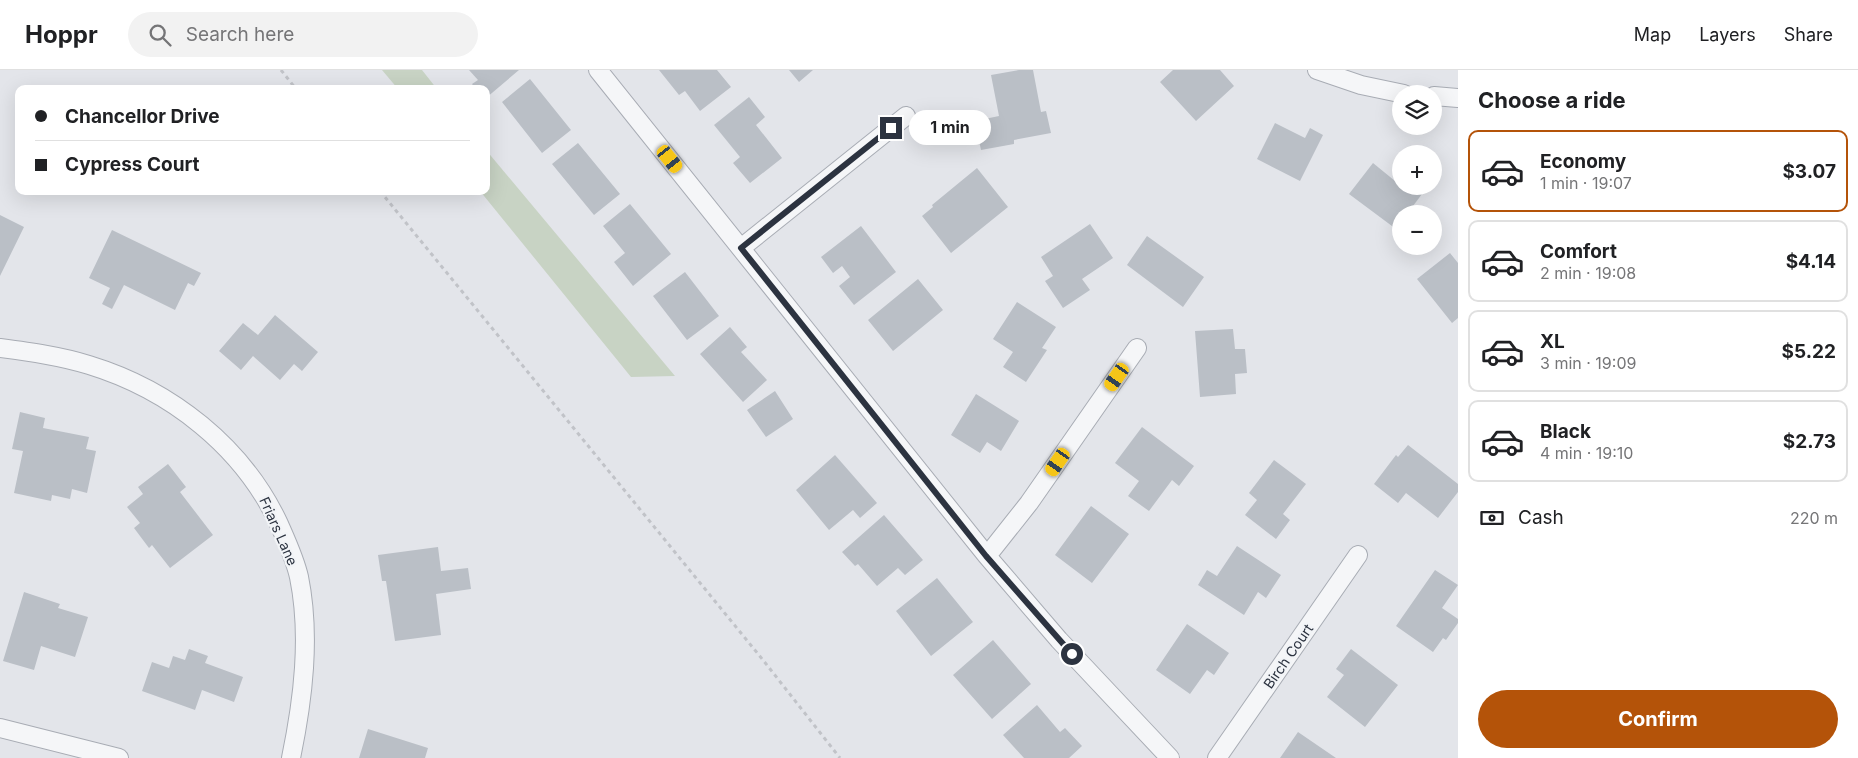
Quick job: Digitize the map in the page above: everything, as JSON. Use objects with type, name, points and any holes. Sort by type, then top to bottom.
[{"type":"street","points":[[598,70],[986,556],[1059,640],[1170,758]]},
{"type":"street","points":[[1317,70],[1361,85],[1392,91]]},
{"type":"street","points":[[1442,97],[1458,98]]},
{"type":"street","points":[[741,248],[906,116]]},
{"type":"street","name":"Friars Lane","points":[[0,348],[47,354],[82,363],[133,382],[168,401],[200,423],[229,450],[250,475],[271,507],[299,576],[304,618],[304,668],[299,721],[291,758]]},
{"type":"street","points":[[986,556],[1029,503],[1136,348]]},
{"type":"street","name":"Birch Court","points":[[1218,758],[1358,555]]},
{"type":"street","points":[[0,728],[119,758]]},
{"type":"path","points":[[280,70],[293,85]]},
{"type":"path","points":[[383,195],[763,660],[840,758]]},
{"type":"green space","points":[[382,70],[422,70],[434,85],[395,85]]},
{"type":"green space","points":[[490,155],[675,376],[631,377],[483,195],[490,195]]},
{"type":"building","points":[[469,70],[519,70],[490,95],[490,85],[472,84],[478,80]]},
{"type":"building","points":[[659,70],[717,70],[731,87],[700,111],[685,91],[679,95]]},
{"type":"building","points":[[789,70],[813,70],[799,82]]},
{"type":"building","points":[[1019,70],[1033,70],[1041,112],[1046,111],[1051,133],[1014,140],[1014,144],[981,150],[975,121],[999,116],[991,75]]},
{"type":"building","points":[[1173,70],[1220,70],[1234,86],[1196,121],[1160,82]]},
{"type":"building","points":[[530,79],[571,130],[542,153],[502,102]]},
{"type":"building","points":[[749,97],[765,117],[756,125],[782,158],[750,183],[733,163],[740,157],[714,125]]},
{"type":"building","points":[[1275,123],[1305,138],[1310,128],[1323,135],[1300,181],[1257,159]]},
{"type":"building","points":[[578,143],[620,194],[594,215],[552,164]]},
{"type":"building","points":[[1373,163],[1392,179],[1392,195],[1421,195],[1414,205],[1392,205],[1392,226],[1349,194]]},
{"type":"building","points":[[977,168],[1008,207],[951,253],[922,216],[933,207],[932,205]]},
{"type":"building","points":[[630,204],[671,254],[633,286],[614,262],[625,253],[603,226]]},
{"type":"building","points":[[0,215],[24,227],[0,276]]},
{"type":"building","points":[[1090,224],[1113,258],[1082,279],[1090,290],[1063,308],[1045,281],[1053,276],[1041,257]]},
{"type":"building","points":[[861,226],[896,272],[854,305],[839,286],[850,277],[842,266],[833,273],[821,257]]},
{"type":"building","points":[[112,230],[201,273],[194,286],[188,283],[175,310],[124,285],[112,309],[102,304],[110,288],[89,278]]},
{"type":"building","points":[[1147,236],[1204,277],[1183,307],[1127,265]]},
{"type":"building","points":[[1450,253],[1458,263],[1458,318],[1452,323],[1417,279]]},
{"type":"building","points":[[685,272],[719,316],[687,340],[653,296]]},
{"type":"building","points":[[918,279],[943,310],[893,351],[868,320]]},
{"type":"building","points":[[1017,302],[1056,327],[1042,348],[1047,350],[1026,382],[1003,367],[1013,352],[993,339]]},
{"type":"building","points":[[275,315],[318,352],[302,371],[294,364],[280,380],[253,356],[241,370],[219,351],[243,323],[258,335]]},
{"type":"building","points":[[730,327],[747,347],[741,352],[767,380],[743,402],[700,354]]},
{"type":"building","points":[[1233,329],[1235,349],[1245,349],[1247,373],[1235,374],[1236,394],[1200,397],[1195,331]]},
{"type":"building","points":[[775,391],[793,419],[766,437],[747,410]]},
{"type":"building","points":[[976,394],[1019,421],[1001,451],[987,442],[980,453],[951,435]]},
{"type":"building","points":[[20,412],[45,418],[43,428],[89,437],[86,449],[96,451],[87,493],[72,489],[70,499],[52,495],[51,501],[14,493],[23,451],[12,449]]},
{"type":"building","points":[[1142,427],[1194,466],[1179,486],[1172,480],[1149,511],[1128,496],[1139,481],[1115,463]]},
{"type":"building","points":[[1408,445],[1458,484],[1458,492],[1438,518],[1406,493],[1398,503],[1374,484],[1396,455],[1398,457]]},
{"type":"building","points":[[835,455],[877,503],[860,518],[853,510],[829,530],[796,490]]},
{"type":"building","points":[[1274,460],[1306,484],[1283,514],[1290,520],[1276,539],[1245,515],[1257,500],[1249,493]]},
{"type":"building","points":[[168,464],[186,487],[180,492],[213,535],[170,568],[152,545],[149,548],[134,528],[140,523],[127,507],[143,494],[138,487]]},
{"type":"building","points":[[1091,506],[1129,534],[1092,583],[1055,555]]},
{"type":"building","points":[[884,515],[923,560],[905,575],[898,568],[877,586],[858,564],[855,566],[842,552]]},
{"type":"building","points":[[1237,546],[1281,575],[1266,598],[1258,592],[1244,615],[1198,585],[1207,570],[1217,576]]},
{"type":"building","points":[[438,547],[441,571],[468,568],[471,589],[436,594],[441,635],[395,641],[386,581],[382,581],[378,555]]},
{"type":"building","points":[[1435,570],[1458,585],[1442,608],[1458,619],[1458,623],[1446,640],[1443,638],[1433,652],[1396,626]]},
{"type":"building","points":[[937,578],[973,622],[931,656],[896,611]]},
{"type":"building","points":[[24,592],[60,604],[58,608],[88,617],[75,657],[41,646],[34,670],[3,661]]},
{"type":"building","points":[[1187,624],[1229,653],[1214,675],[1207,670],[1190,694],[1156,670]]},
{"type":"building","points":[[993,640],[1031,684],[992,719],[953,675]]},
{"type":"building","points":[[189,649],[208,656],[205,663],[243,677],[234,702],[202,690],[195,710],[142,691],[152,662],[169,668],[173,656],[185,660]]},
{"type":"building","points":[[1351,649],[1398,685],[1365,727],[1327,697],[1344,675],[1336,669]]},
{"type":"building","points":[[1037,705],[1060,732],[1065,728],[1082,746],[1069,758],[1024,758],[1003,735]]},
{"type":"building","points":[[368,729],[428,748],[425,758],[359,758]]},
{"type":"building","points":[[1298,732],[1336,758],[1280,758]]},
{"type":"route","points":[[891,128],[741,248],[986,556],[1072,654]]}]
